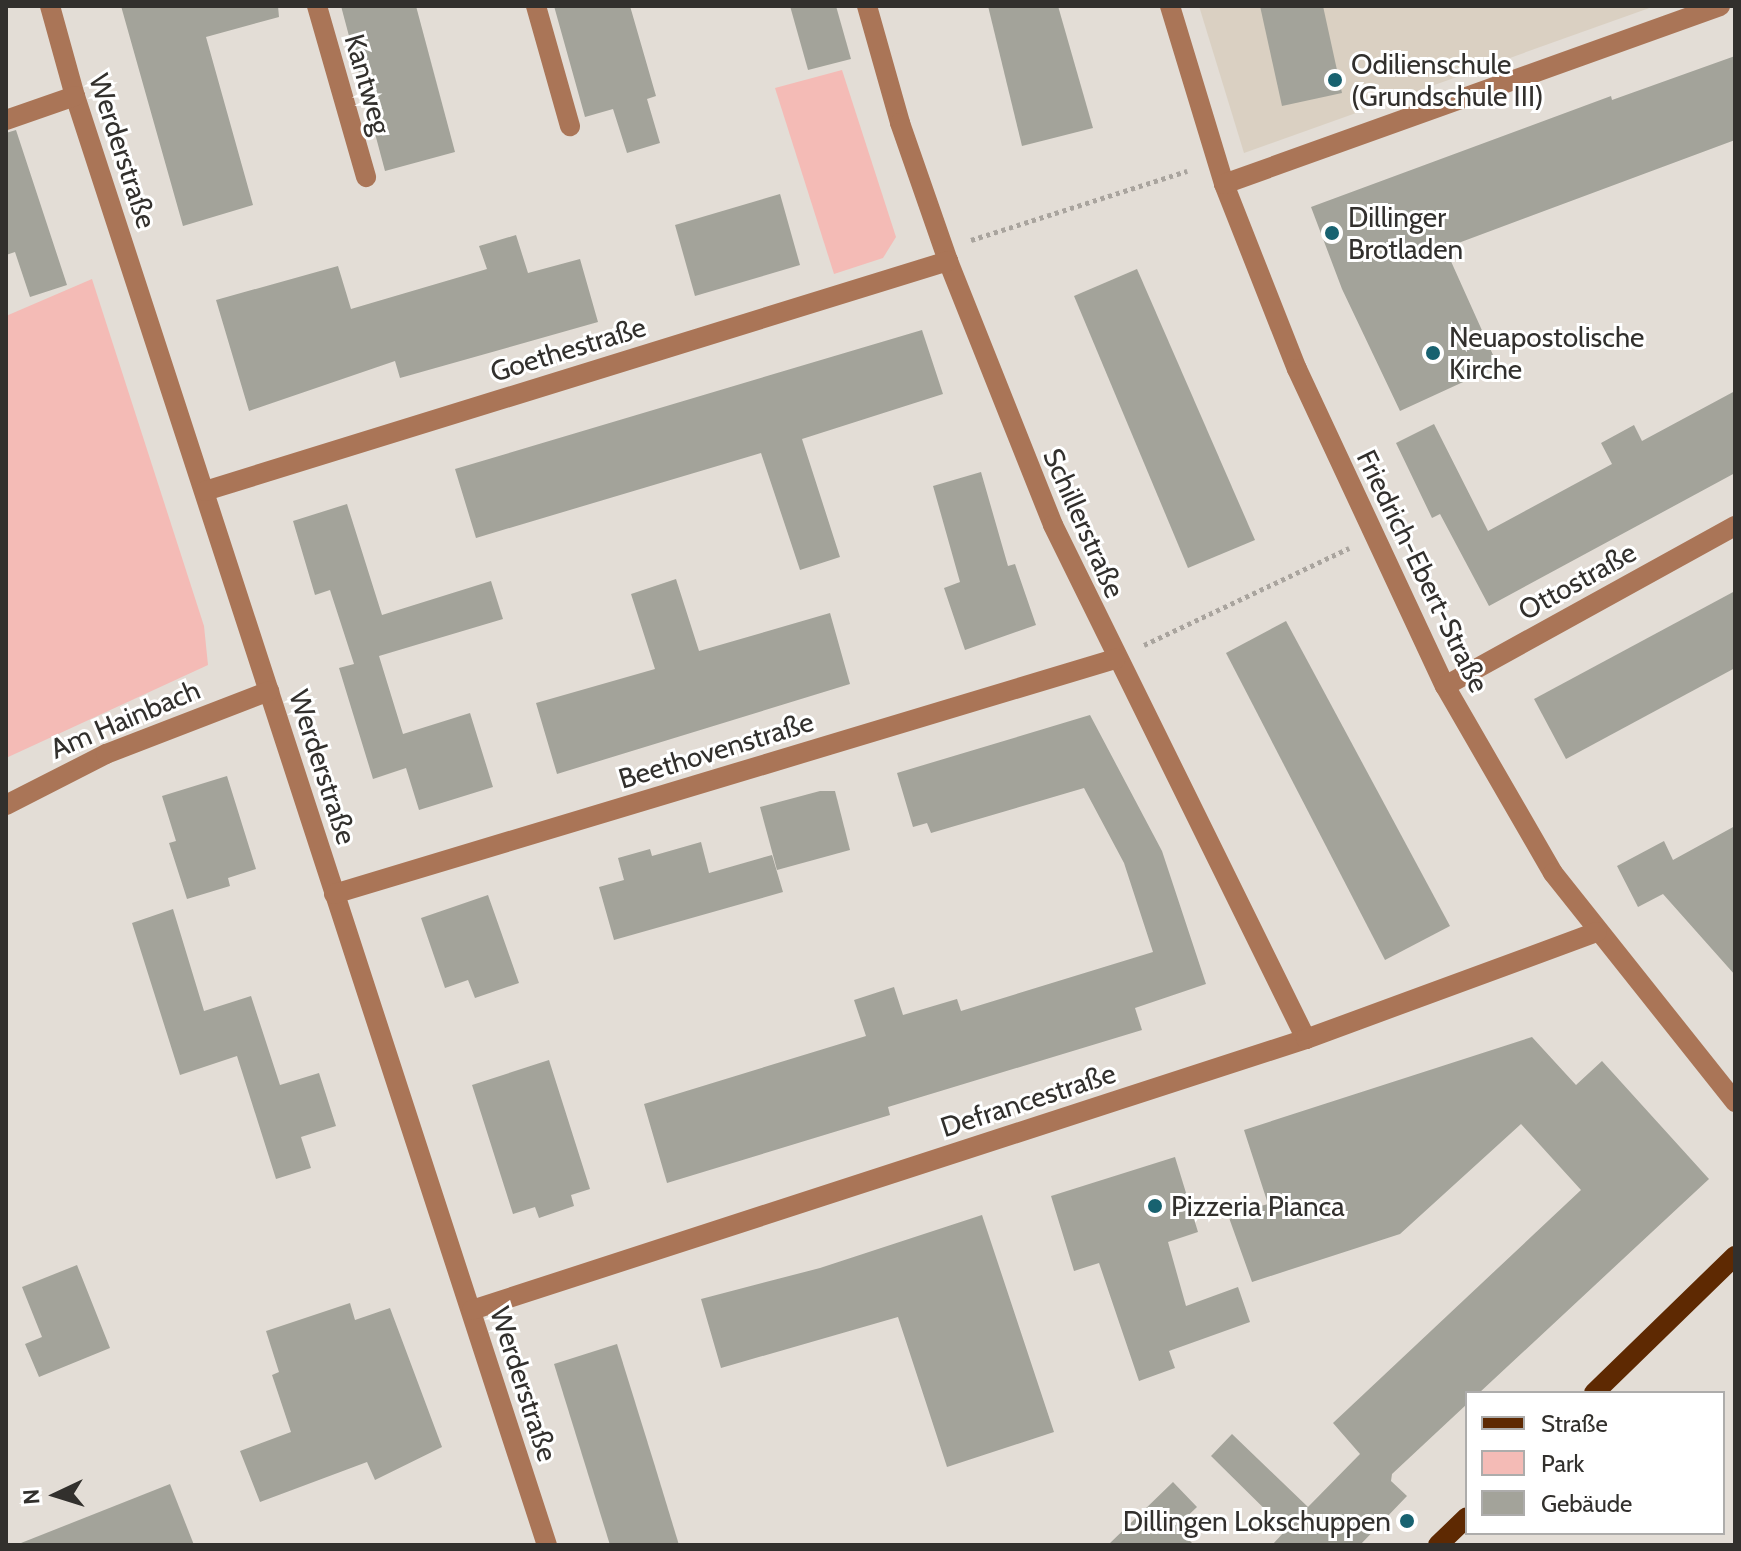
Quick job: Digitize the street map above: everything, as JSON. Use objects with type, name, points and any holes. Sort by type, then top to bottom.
[{"type":"main road","points":[[1596,1391],[1735,1256]]},
{"type":"main road","points":[[1438,1545],[1465,1519]]},
{"type":"street","name":"Werderstraße","points":[[50,6],[75,96],[547,1545]]},
{"type":"street","name":"Kantweg","points":[[317,6],[366,177]]},
{"type":"street","points":[[536,6],[570,126]]},
{"type":"street","name":"Schillerstraße","points":[[867,6],[946,255],[1005,411],[1115,659],[1306,1039]]},
{"type":"street","name":"Friedrich-Ebert-Straße","points":[[1170,6],[1224,184],[1297,369],[1372,537],[1445,686],[1553,873],[1735,1102]]},
{"type":"street","points":[[1224,184],[1720,6]]},
{"type":"street","points":[[6,120],[75,96]]},
{"type":"street","name":"Goethestraße","points":[[205,491],[946,255]]},
{"type":"street","name":"Ottostraße","points":[[1445,686],[1735,526]]},
{"type":"street","name":"Beethovenstraße","points":[[334,894],[1115,659]]},
{"type":"street","name":"Am Hainbach","points":[[6,805],[106,754],[269,691]]},
{"type":"street","name":"Defrancestraße","points":[[472,1310],[1306,1039],[1597,932]]},
{"type":"path","points":[[946,255],[1217,161]]},
{"type":"path","points":[[1115,659],[1372,537]]},
{"type":"shaded area","name":"Odilienschule (Grundschule III)","points":[[1199,6],[1655,6],[1244,153]]},
{"type":"green space","points":[[842,70],[896,237],[883,258],[834,274],[775,88]]},
{"type":"green space","points":[[92,279],[204,626],[208,665],[6,758],[6,316]]},
{"type":"building","points":[[121,6],[278,6],[279,17],[206,37],[253,205],[183,226]]},
{"type":"building","points":[[341,6],[416,6],[455,152],[385,171]]},
{"type":"building","points":[[554,6],[630,6],[656,96],[647,99],[660,143],[627,153],[613,109],[585,117]]},
{"type":"building","points":[[790,6],[836,6],[851,59],[808,70]]},
{"type":"building","points":[[988,6],[1058,6],[1093,128],[1022,146]]},
{"type":"building","points":[[1260,6],[1323,6],[1342,93],[1282,106]]},
{"type":"building","points":[[1735,56],[1735,140],[1445,248],[1498,366],[1400,411],[1342,289],[1311,207],[1611,96],[1612,100]]},
{"type":"building","points":[[16,130],[67,285],[30,297],[15,252],[6,255],[6,133]]},
{"type":"building","points":[[780,194],[800,265],[695,296],[675,225]]},
{"type":"building","points":[[516,235],[528,273],[580,259],[598,322],[400,378],[395,361],[249,411],[216,300],[338,266],[351,309],[487,269],[479,246]]},
{"type":"building","points":[[1137,269],[1255,540],[1188,568],[1074,296]]},
{"type":"building","points":[[922,330],[943,394],[802,439],[840,557],[800,570],[761,453],[476,538],[455,469]]},
{"type":"building","points":[[1735,391],[1735,473],[1489,606],[1440,514],[1432,518],[1396,443],[1434,424],[1488,531],[1612,464],[1601,443],[1634,425],[1642,441]]},
{"type":"building","points":[[981,472],[1008,566],[1015,564],[1036,625],[965,650],[944,588],[960,582],[933,486]]},
{"type":"building","points":[[347,504],[382,615],[491,581],[503,619],[379,656],[403,734],[470,713],[493,787],[419,810],[406,768],[373,779],[339,668],[354,664],[330,590],[315,595],[293,521]]},
{"type":"building","points":[[676,579],[699,651],[830,613],[850,684],[557,774],[536,703],[655,669],[631,594]]},
{"type":"building","points":[[1735,591],[1735,668],[1566,759],[1534,699]]},
{"type":"building","points":[[1286,621],[1450,926],[1385,960],[1226,653]]},
{"type":"building","points":[[1090,715],[1162,851],[1206,984],[1135,1008],[1142,1030],[888,1107],[890,1115],[667,1183],[644,1104],[866,1036],[854,1000],[894,987],[903,1015],[957,999],[961,1011],[1153,952],[1124,863],[1084,788],[931,833],[927,823],[913,827],[897,773]]},
{"type":"building","points":[[227,776],[256,869],[228,878],[230,886],[187,899],[169,843],[176,841],[162,796]]},
{"type":"building","points":[[820,791],[835,791],[850,850],[777,870],[760,807]]},
{"type":"building","points":[[1735,826],[1735,975],[1663,894],[1638,907],[1617,866],[1664,841],[1673,860]]},
{"type":"building","points":[[701,842],[709,873],[772,855],[783,892],[614,940],[599,887],[624,880],[618,858],[650,849],[652,856]]},
{"type":"building","points":[[488,895],[519,983],[475,998],[468,980],[445,988],[421,918]]},
{"type":"building","points":[[173,909],[204,1011],[251,996],[280,1085],[319,1073],[336,1126],[301,1137],[311,1168],[276,1179],[237,1056],[180,1075],[132,923]]},
{"type":"building","points":[[1532,1037],[1576,1085],[1602,1061],[1709,1179],[1481,1391],[1465,1391],[1465,1406],[1392,1474],[1391,1481],[1407,1496],[1360,1545],[1272,1545],[1286,1530],[1211,1456],[1232,1434],[1308,1507],[1360,1454],[1333,1423],[1581,1190],[1521,1124],[1400,1234],[1252,1282],[1228,1215],[1268,1204],[1244,1130]]},
{"type":"building","points":[[549,1060],[590,1189],[571,1195],[574,1206],[539,1218],[535,1207],[513,1214],[472,1085]]},
{"type":"building","points":[[1175,1157],[1198,1232],[1168,1242],[1186,1306],[1238,1287],[1250,1322],[1169,1351],[1175,1368],[1139,1381],[1099,1263],[1074,1271],[1051,1196]]},
{"type":"building","points":[[982,1215],[1054,1432],[947,1467],[898,1317],[721,1368],[701,1299],[820,1268]]},
{"type":"building","points":[[77,1265],[110,1348],[39,1377],[25,1344],[42,1337],[22,1287]]},
{"type":"building","points":[[350,1303],[355,1320],[390,1308],[442,1447],[375,1480],[367,1462],[260,1502],[240,1451],[291,1432],[272,1375],[279,1372],[266,1331]]},
{"type":"building","points":[[617,1344],[679,1545],[610,1545],[554,1364]]},
{"type":"building","points":[[1173,1482],[1197,1507],[1176,1527],[1194,1545],[1108,1545]]},
{"type":"building","points":[[170,1484],[194,1545],[21,1545],[21,1543]]},
{"type":"place","name":"Odilienschule (Grundschule III)","points":[[1335,80]]},
{"type":"place","name":"Dillinger Brotladen","points":[[1332,233]]},
{"type":"place","name":"Neuapostolische Kirche","points":[[1433,353]]},
{"type":"place","name":"Pizzeria Pianca","points":[[1155,1206]]},
{"type":"place","name":"Dillingen Lokschuppen","points":[[1407,1521]]}]
